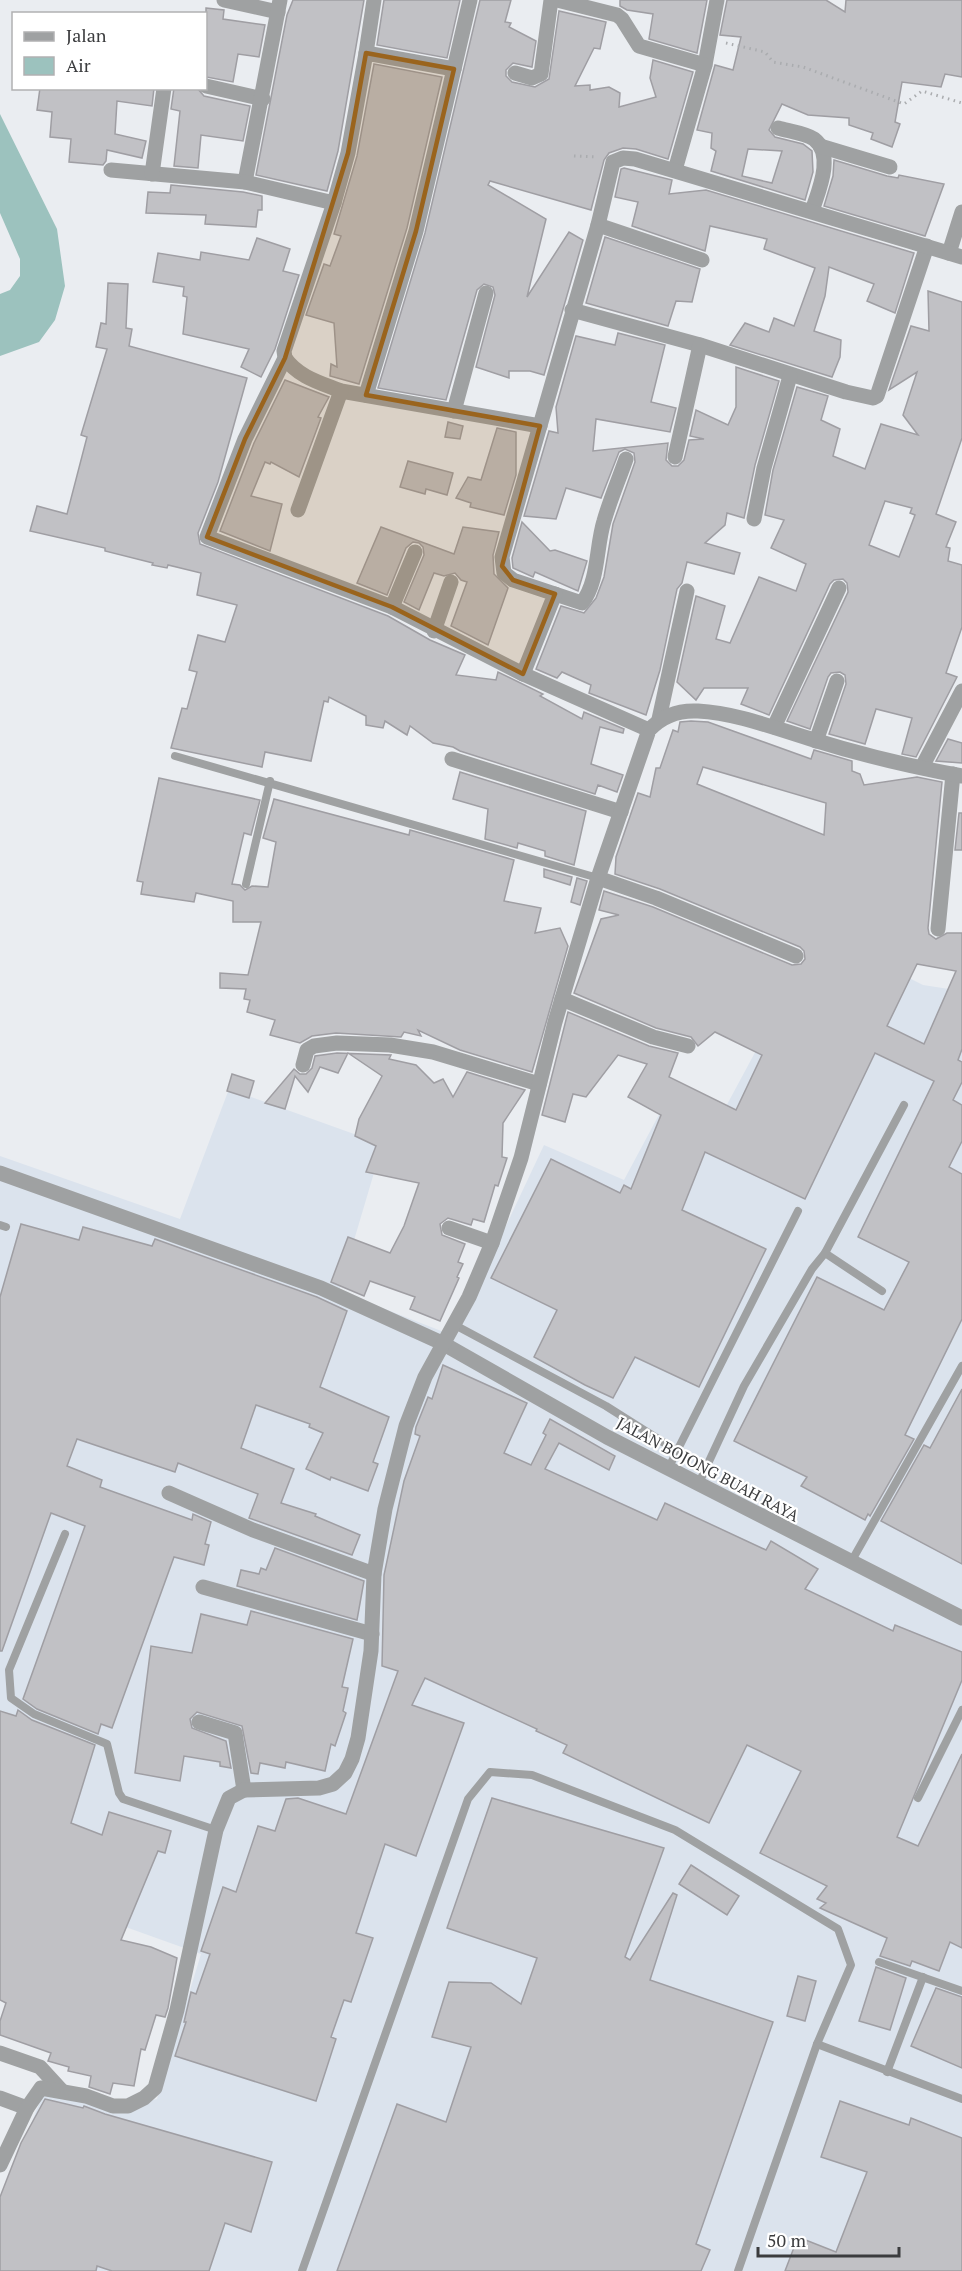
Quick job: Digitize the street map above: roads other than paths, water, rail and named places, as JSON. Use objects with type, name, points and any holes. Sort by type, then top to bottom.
[{"type":"street","points":[[224,0],[279,6],[263,99],[245,182]]},
{"type":"street","points":[[374,0],[348,153],[284,351],[285,358],[311,379],[341,391],[540,426]]},
{"type":"street","points":[[366,395],[416,231],[470,0]]},
{"type":"street","points":[[515,73],[532,78],[541,74],[551,0]]},
{"type":"street","points":[[557,0],[617,15],[639,46],[705,65]]},
{"type":"street","points":[[675,170],[705,65],[717,0]]},
{"type":"street","points":[[366,53],[454,69]]},
{"type":"street","points":[[207,86],[263,99]]},
{"type":"street","points":[[152,174],[164,90]]},
{"type":"street","points":[[778,128],[813,139],[820,146],[890,167]]},
{"type":"street","points":[[812,211],[824,170],[820,146]]},
{"type":"street","points":[[626,459],[603,523],[594,570],[582,603],[576,603],[513,580],[504,573],[502,556],[598,225],[613,162],[623,158],[635,159],[956,255],[962,212]]},
{"type":"street","points":[[111,170],[245,182],[334,202]]},
{"type":"street","points":[[598,225],[702,260]]},
{"type":"street","points":[[572,310],[700,345],[790,376],[869,398],[877,396],[927,246]]},
{"type":"street","points":[[454,411],[486,293]]},
{"type":"street","points":[[675,457],[700,345]]},
{"type":"street","points":[[285,358],[245,439],[207,537],[392,607],[434,631],[524,674],[654,725]]},
{"type":"street","points":[[754,519],[764,468],[790,376]]},
{"type":"street","points":[[298,510],[341,391]]},
{"type":"street","points":[[392,607],[415,552]]},
{"type":"street","points":[[434,631],[451,582]]},
{"type":"street","points":[[774,727],[839,588]]},
{"type":"street","points":[[0,2165],[27,2108],[40,2088],[62,2091],[113,2106],[128,2106],[144,2098],[155,2088],[177,2010],[216,1830],[229,1798],[244,1790],[319,1788],[333,1784],[345,1773],[358,1738],[372,1634],[374,1574],[385,1509],[406,1426],[425,1377],[481,1274],[521,1158],[562,999],[598,878],[654,725],[687,591]]},
{"type":"street","points":[[524,674],[555,594]]},
{"type":"street","points":[[816,741],[837,681]]},
{"type":"street","points":[[922,767],[962,691]]},
{"type":"street","points":[[654,725],[676,713],[698,711],[774,727],[816,741],[957,775],[938,929]]},
{"type":"street","points":[[452,759],[621,812]]},
{"type":"street","points":[[598,878],[656,898],[796,956]]},
{"type":"street","points":[[562,999],[653,1037],[688,1046]]},
{"type":"street","points":[[303,1065],[308,1050],[314,1046],[337,1043],[390,1046],[433,1052],[539,1084]]},
{"type":"street","name":"JALAN BOJONG BUAH RAYA","points":[[0,1173],[321,1288],[442,1343],[698,1485],[962,1618]]},
{"type":"street","points":[[449,1228],[492,1243]]},
{"type":"street","points":[[169,1493],[253,1530],[374,1574]]},
{"type":"street","points":[[203,1587],[372,1634]]},
{"type":"street","points":[[199,1722],[235,1732],[244,1790]]},
{"type":"street","points":[[0,2053],[40,2067],[62,2091]]},
{"type":"street","points":[[0,2098],[27,2108]]},
{"type":"lane","points":[[175,756],[270,781],[598,878]]},
{"type":"lane","points":[[246,884],[270,781]]},
{"type":"lane","points":[[698,1485],[744,1386],[812,1269],[825,1253],[904,1105]]},
{"type":"lane","points":[[668,1469],[798,1211]]},
{"type":"lane","points":[[825,1253],[882,1291]]},
{"type":"lane","points":[[453,1324],[606,1406],[677,1451]]},
{"type":"lane","points":[[851,1564],[962,1366]]},
{"type":"lane","points":[[65,1534],[9,1670],[11,1698],[34,1714],[107,1744],[119,1793],[123,1799],[216,1830]]},
{"type":"lane","points":[[918,1797],[962,1710]]},
{"type":"lane","points":[[302,2271],[468,1799],[490,1772],[532,1775],[675,1830],[838,1929],[851,1965],[817,2044],[738,2271]]},
{"type":"lane","points":[[879,1962],[962,1990]]},
{"type":"lane","points":[[887,2072],[923,1977]]},
{"type":"lane","points":[[817,2044],[962,2099]]},
{"type":"water","points":[[0,114],[57,229],[65,286],[55,320],[39,342],[0,356],[0,294],[10,290],[20,276],[20,259],[0,213]]}]
